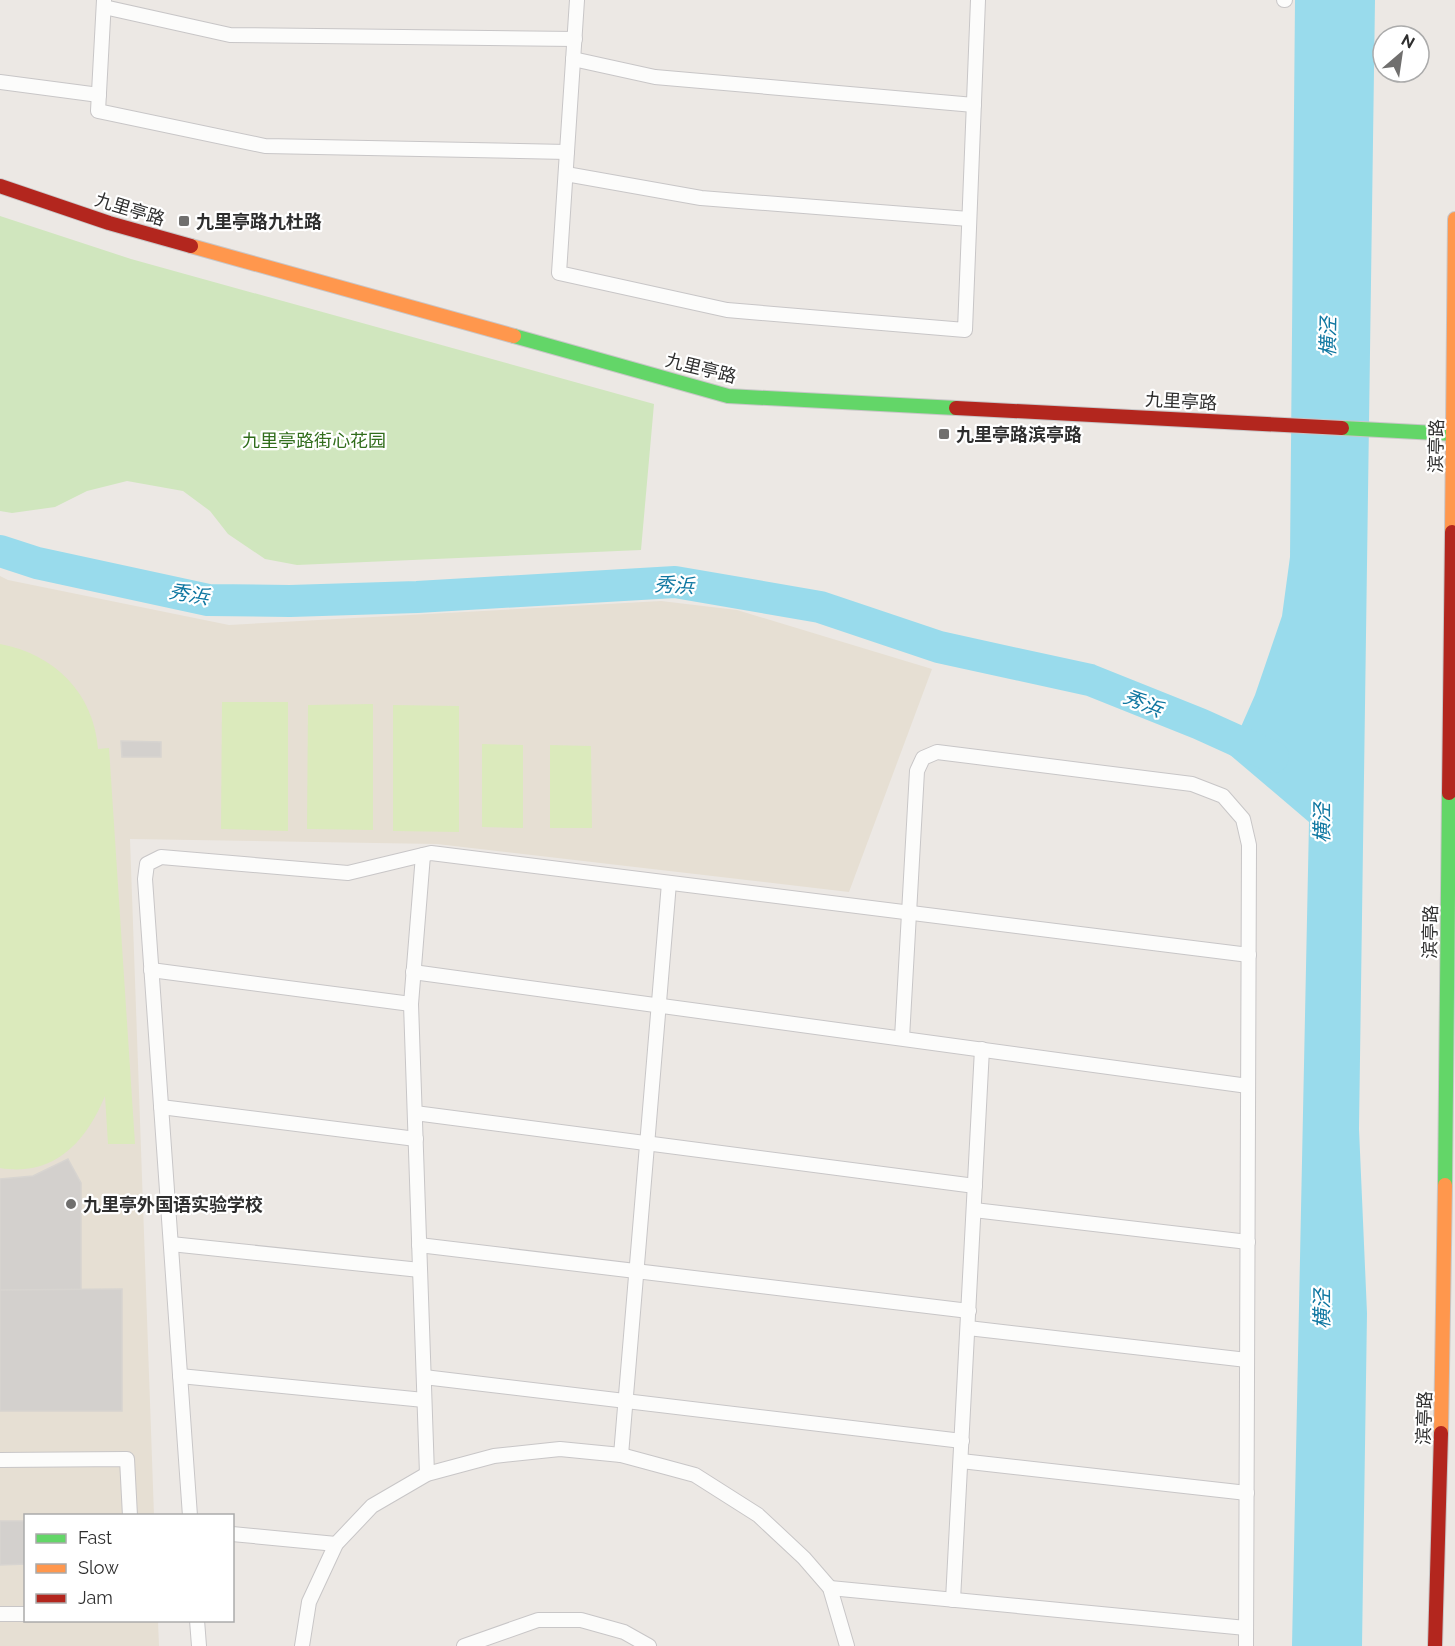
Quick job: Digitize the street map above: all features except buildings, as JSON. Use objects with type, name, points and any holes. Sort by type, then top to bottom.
[{"type":"street","name":"九里亭路","points":[[0,186],[121,226],[728,396],[1454,434]]},
{"type":"street","name":"滨亭路","points":[[1435,1646],[1443,1363],[1453,709],[1455,219]]},
{"type":"lane","points":[[577,0],[559,273],[727,310],[965,330],[978,0]]},
{"type":"lane","points":[[567,153],[265,146],[98,111],[104,4],[230,35],[575,39]]},
{"type":"lane","points":[[573,59],[655,76],[974,105]]},
{"type":"lane","points":[[0,82],[99,95]]},
{"type":"lane","points":[[566,174],[701,198],[969,219]]},
{"type":"lane","points":[[902,1038],[917,771],[923,758],[937,752],[1192,784],[1223,796],[1243,819],[1249,845],[1246,1646]]},
{"type":"lane","points":[[190,1514],[144,879],[147,864],[161,857],[348,873],[431,853],[1249,955]]},
{"type":"lane","points":[[423,855],[411,1004],[427,1474]]},
{"type":"lane","points":[[621,1455],[669,883]]},
{"type":"lane","points":[[151,970],[411,1004]]},
{"type":"lane","points":[[413,972],[1248,1086]]},
{"type":"lane","points":[[953,1600],[982,1049]]},
{"type":"lane","points":[[161,1107],[416,1139]]},
{"type":"lane","points":[[415,1113],[975,1186]]},
{"type":"lane","points":[[974,1210],[1248,1242]]},
{"type":"lane","points":[[171,1244],[420,1270]]},
{"type":"lane","points":[[419,1245],[969,1311]]},
{"type":"lane","points":[[968,1328],[1247,1360]]},
{"type":"lane","points":[[180,1376],[424,1400]]},
{"type":"lane","points":[[424,1377],[962,1441]]},
{"type":"lane","points":[[302,1646],[309,1602],[336,1544],[372,1506],[427,1474],[494,1456],[560,1449],[621,1455],[695,1475],[758,1515],[804,1558],[830,1587],[847,1646]]},
{"type":"lane","points":[[0,1460],[127,1459],[130,1514]]},
{"type":"lane","points":[[961,1461],[1247,1493]]},
{"type":"lane","points":[[234,1534],[336,1544]]},
{"type":"lane","points":[[830,1587],[1246,1628]]},
{"type":"lane","points":[[0,1614],[24,1614]]},
{"type":"lane","points":[[464,1646],[538,1620],[581,1620],[624,1632],[649,1646]]},
{"type":"lane","points":[[197,1622],[199,1646]]},
{"type":"shaded area","name":"九里亭外国语实验学校","points":[[0,576],[8,580],[229,625],[661,601],[737,610],[932,669],[849,892],[437,844],[130,839],[154,1514],[24,1514],[24,1622],[158,1622],[159,1646],[0,1646]]},
{"type":"green space","name":"九里亭路街心花园","points":[[0,216],[131,259],[654,404],[641,550],[297,565],[265,559],[228,534],[210,511],[183,491],[127,481],[87,491],[55,507],[12,513],[0,511]]},
{"type":"green space","points":[[0,644],[38,657],[68,679],[89,710],[98,749],[109,748],[135,1144],[108,1144],[105,1096],[88,1128],[66,1153],[37,1167],[19,1169],[0,1168]]},
{"type":"green space","points":[[222,702],[288,702],[288,831],[221,829]]},
{"type":"green space","points":[[373,704],[373,830],[307,829],[308,705]]},
{"type":"green space","points":[[393,705],[459,706],[459,832],[393,831]]},
{"type":"green space","points":[[482,744],[523,745],[523,828],[482,827]]},
{"type":"green space","points":[[550,745],[591,746],[592,828],[550,828]]},
{"type":"water","name":"横泾","points":[[1295,0],[1375,0],[1375,24],[1371,24],[1371,84],[1374,84],[1359,1129],[1367,1313],[1362,1646],[1292,1646],[1309,822],[1229,754],[1255,695],[1282,616],[1290,557]]},
{"type":"waterway","name":"秀浜","points":[[0,551],[37,563],[208,600],[290,601],[417,597],[675,582],[820,607],[939,647],[1090,680],[1200,724],[1273,757]]},
{"type":"traffic: fast","points":[[514,336],[728,396],[956,408]]},
{"type":"traffic: fast","points":[[1342,428],[1455,434]]},
{"type":"traffic: fast","points":[[1445,1185],[1449,793]]},
{"type":"traffic: slow","points":[[1452,532],[1455,219]]},
{"type":"traffic: slow","points":[[191,246],[514,336]]},
{"type":"traffic: slow","points":[[1441,1433],[1445,1185]]},
{"type":"traffic: jam","points":[[0,186],[109,223],[191,246]]},
{"type":"traffic: jam","points":[[956,408],[1342,428]]},
{"type":"traffic: jam","points":[[1449,793],[1452,532]]},
{"type":"traffic: jam","points":[[1435,1646],[1441,1433]]},
{"type":"place","name":"九里亭路九杜路","points":[[184,221]]},
{"type":"place","name":"九里亭路滨亭路","points":[[944,434]]},
{"type":"place","name":"九里亭外国语实验学校","points":[[71,1204]]}]
